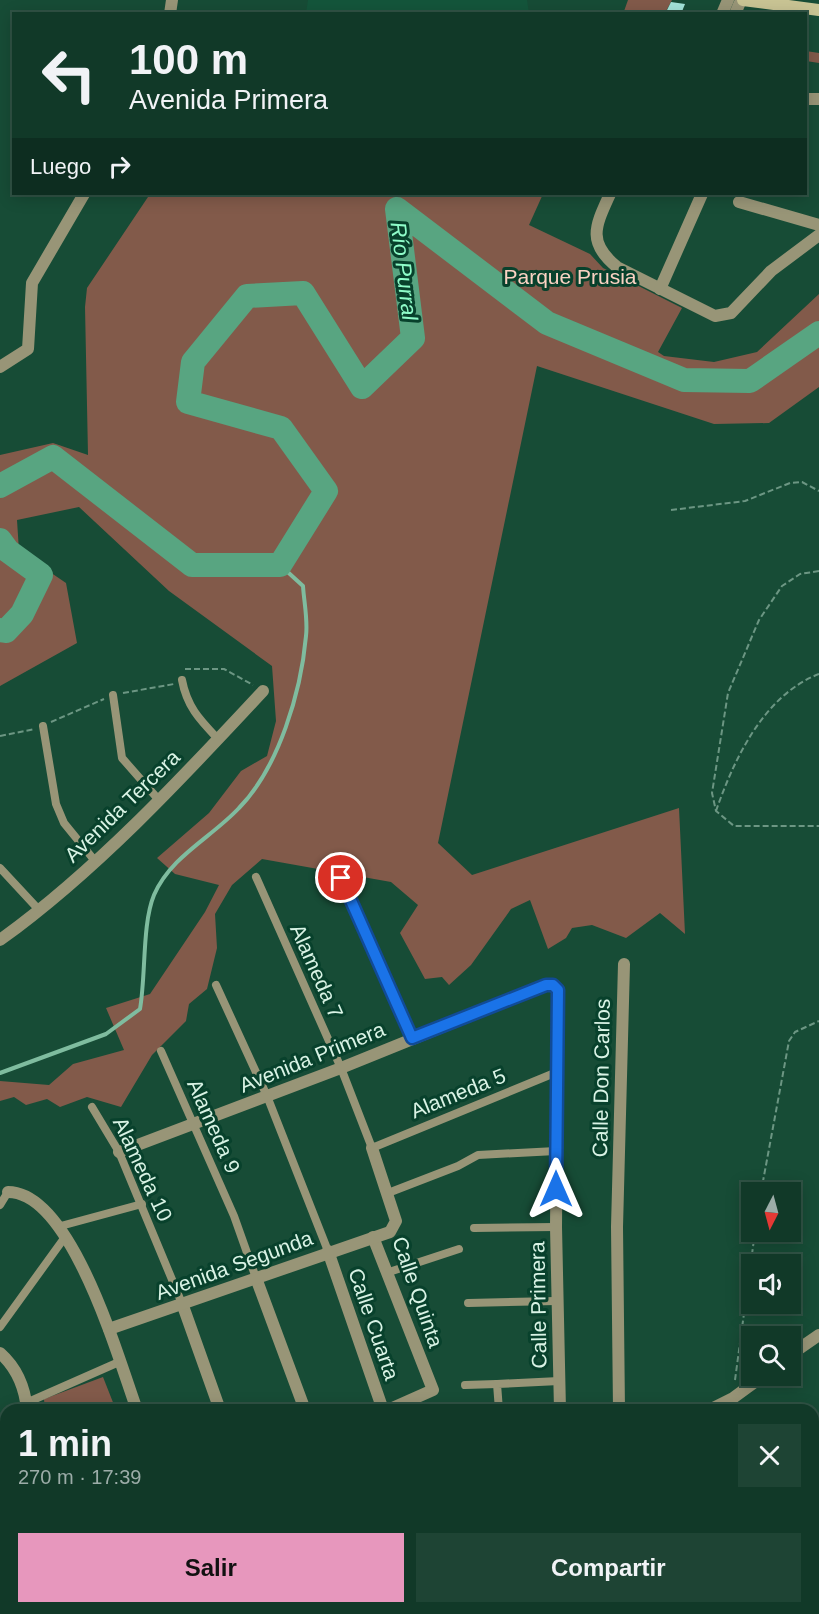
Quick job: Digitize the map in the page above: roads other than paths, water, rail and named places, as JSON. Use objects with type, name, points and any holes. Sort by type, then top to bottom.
[{"type":"main road","points":[[742,0],[819,10]]},
{"type":"street","points":[[0,367],[28,349],[32,283],[83,195]]},
{"type":"street","points":[[610,195],[596,230],[599,249],[617,267],[704,312],[723,316],[739,306],[787,257],[819,235]]},
{"type":"street","points":[[660,289],[702,195]]},
{"type":"street","points":[[739,202],[819,225]]},
{"type":"street","points":[[0,360],[17,356]]},
{"type":"street","name":"Avenida Tercera","points":[[0,940],[40,911],[95,861],[218,740],[263,691]]},
{"type":"street","name":"Calle Don Carlos","points":[[619,1404],[617,1227],[624,964]]},
{"type":"street","name":"Avenida Primera","points":[[118,1152],[341,1068],[546,985],[553,985]]},
{"type":"street","name":"Calle Primera","points":[[553,985],[558,990],[556,1301],[560,1404]]},
{"type":"street","name":"Calle Quinta","points":[[372,1148],[396,1221],[390,1232],[373,1237],[433,1390],[402,1404]]},
{"type":"street","points":[[8,1192],[27,1196],[61,1232],[87,1273],[135,1404]]},
{"type":"street","name":"Avenida Segunda","points":[[109,1329],[183,1306],[328,1251],[373,1237]]},
{"type":"street","name":"Calle Cuarta","points":[[328,1251],[381,1404]]},
{"type":"street","points":[[256,1278],[303,1404]]},
{"type":"street","points":[[183,1306],[218,1404]]},
{"type":"street","points":[[801,1347],[819,1335]]},
{"type":"street","points":[[0,1353],[14,1369],[24,1388],[26,1404]]},
{"type":"street","points":[[722,1404],[749,1386]]},
{"type":"lane","points":[[182,680],[185,698],[193,713],[218,740]]},
{"type":"lane","points":[[113,695],[122,758],[158,799]]},
{"type":"lane","points":[[44,726],[56,804],[64,823],[95,861]]},
{"type":"lane","points":[[332,857],[412,1038]]},
{"type":"lane","points":[[0,867],[40,911]]},
{"type":"lane","name":"Alameda 7","points":[[255,877],[341,1068],[372,1148]]},
{"type":"lane","points":[[216,985],[267,1096],[328,1251]]},
{"type":"lane","name":"Alameda 9","points":[[161,1051],[234,1216],[256,1278]]},
{"type":"lane","name":"Alameda 5","points":[[372,1148],[557,1072]]},
{"type":"lane","name":"Alameda 10","points":[[92,1107],[118,1152],[142,1204],[183,1306]]},
{"type":"lane","points":[[388,1193],[458,1166],[478,1155],[556,1151]]},
{"type":"lane","points":[[0,1205],[8,1192]]},
{"type":"lane","points":[[0,1327],[61,1232],[142,1204]]},
{"type":"lane","points":[[474,1228],[556,1227]]},
{"type":"lane","points":[[386,1273],[459,1249]]},
{"type":"lane","points":[[468,1303],[556,1301]]},
{"type":"lane","points":[[32,1404],[119,1362]]},
{"type":"lane","points":[[465,1385],[560,1381]]},
{"type":"lane","points":[[497,1384],[499,1404]]},
{"type":"waterway","name":"Río Purral","points":[[0,486],[53,457],[192,565],[280,565],[326,491],[281,428],[188,402],[193,362],[247,296],[303,293],[362,387],[413,338],[397,209],[547,323],[684,380],[750,381],[819,333]]},
{"type":"waterway","name":"Río Purral","points":[[0,540],[8,551],[41,575],[22,614],[6,631],[0,630]]},
{"type":"waterway","points":[[0,1073],[106,1034],[140,1009],[150,907],[161,881],[181,858],[228,819],[253,791],[266,772],[286,728],[303,658],[306,611],[303,586],[280,565]]},
{"type":"park label","name":"Parque Prusia","points":[[570,276]]}]
